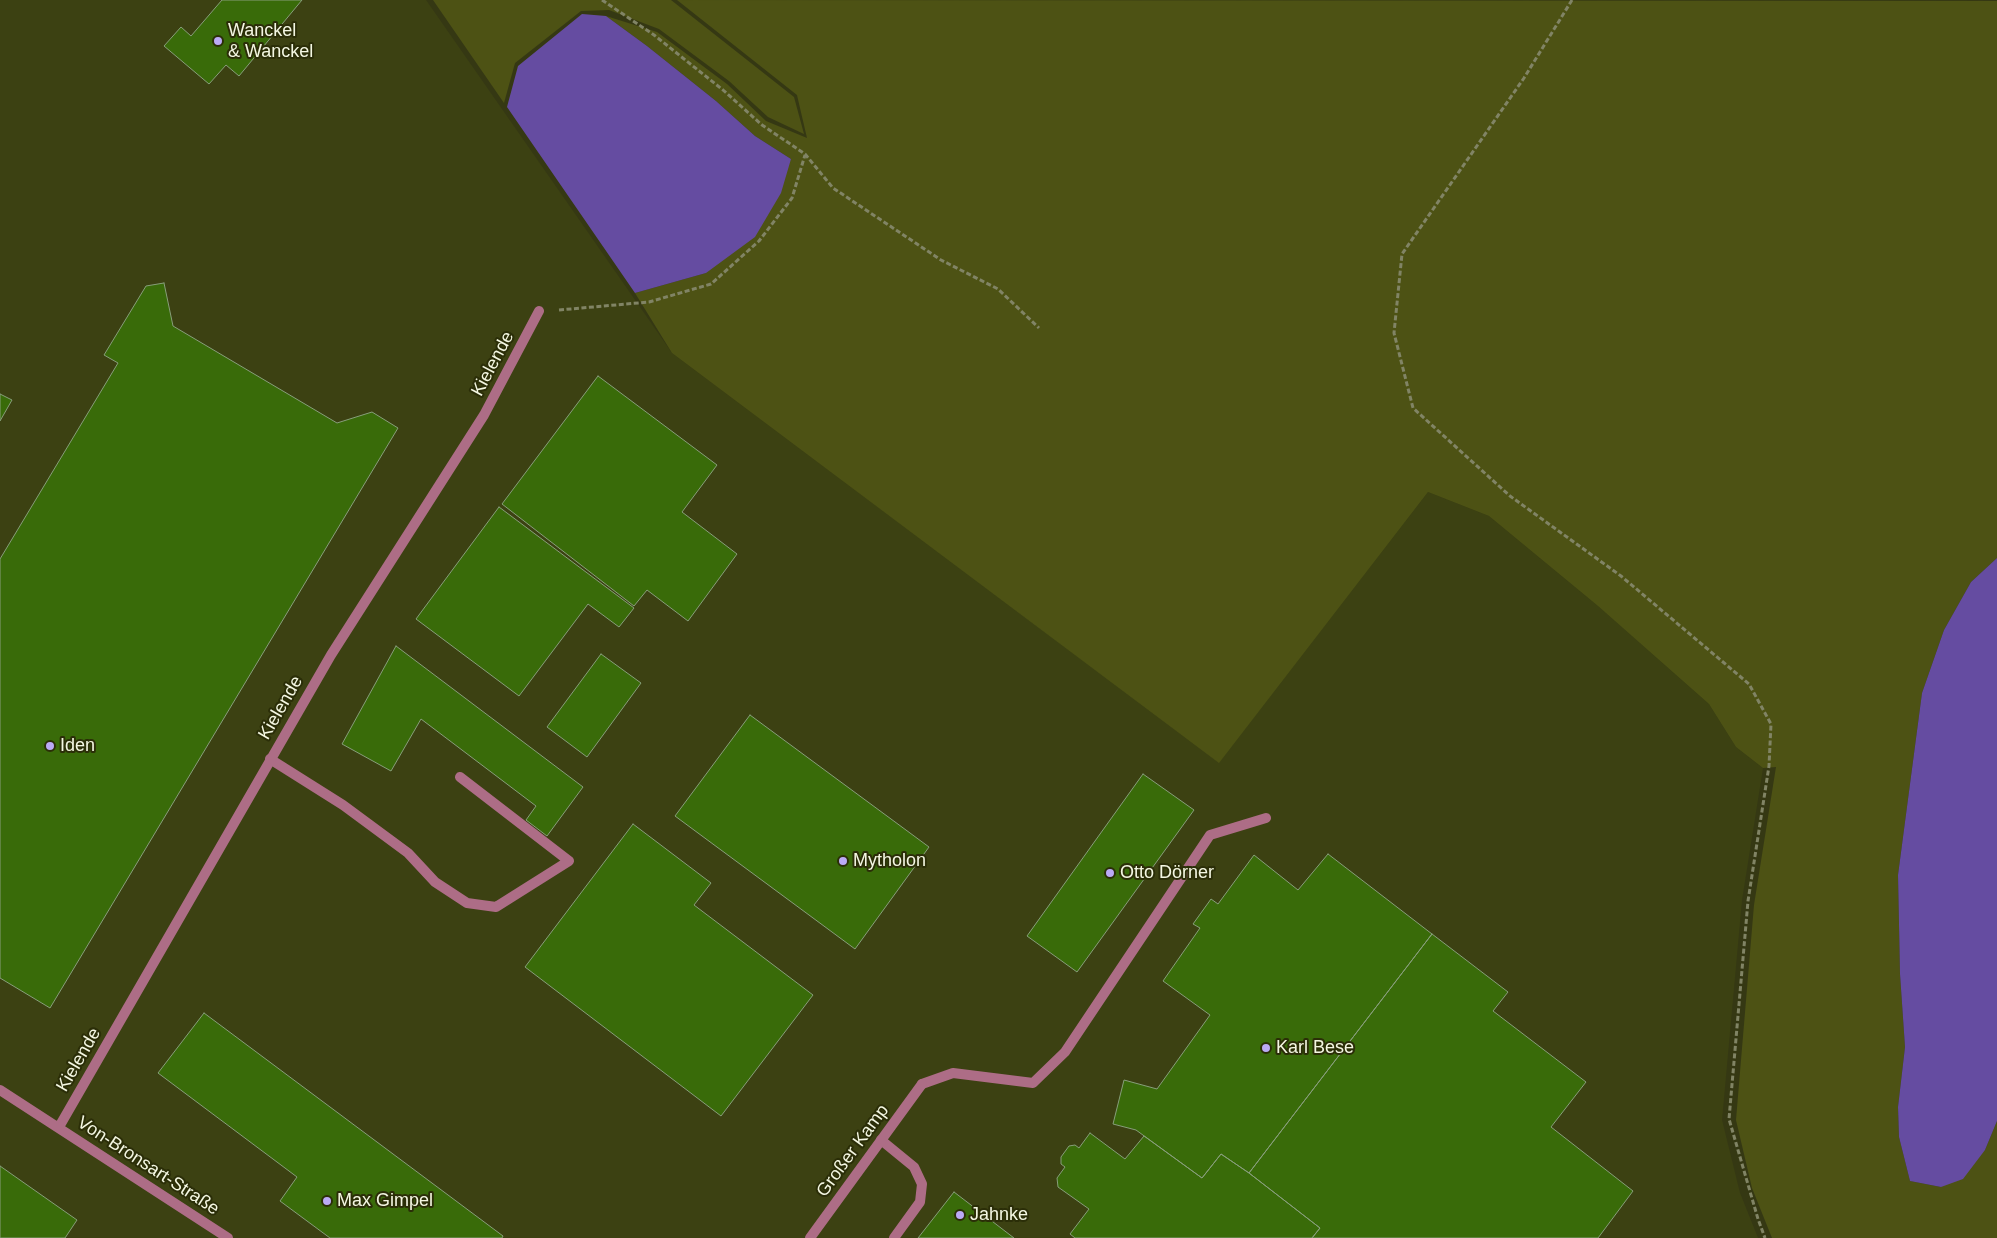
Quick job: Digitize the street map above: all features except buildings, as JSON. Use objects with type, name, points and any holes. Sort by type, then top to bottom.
[{"type":"street","name":"Kielende","points":[[59,1128],[331,655],[484,415],[538,311]]},
{"type":"street","points":[[270,760],[343,804],[408,853],[435,882],[467,904],[496,907],[569,861],[460,777]]},
{"type":"street","name":"Großer Kamp","points":[[810,1238],[922,1084],[953,1073],[1033,1083],[1065,1052],[1210,835],[1266,818]]},
{"type":"street","name":"Von-Bronsart-Straße","points":[[0,1090],[228,1238]]},
{"type":"street","points":[[881,1140],[914,1167],[922,1184],[920,1202],[894,1238]]},
{"type":"path","points":[[602,0],[662,42],[723,90],[762,125],[805,154],[833,188],[941,260],[998,289],[1039,328]]},
{"type":"path","points":[[1572,0],[1524,78],[1402,254],[1394,333],[1413,408],[1510,496],[1621,576],[1749,684],[1771,724],[1769,766],[1748,901],[1728,1119],[1765,1238]]},
{"type":"path","points":[[538,311],[650,302],[712,284],[759,241],[792,198],[805,154]]},
{"type":"shaded area","points":[[0,0],[426,0],[672,353],[1219,762],[1428,492],[1489,516],[1598,606],[1709,704],[1736,747],[1763,768],[1742,900],[1722,1120],[1740,1193],[1758,1238],[0,1238]]},
{"type":"shaded area","points":[[433,0],[671,0],[794,97],[804,134],[768,117],[729,81],[659,29],[609,10],[581,11],[515,63],[504,103]]},
{"type":"shaded area","points":[[677,0],[1997,1],[1997,558],[1971,582],[1944,630],[1922,693],[1898,875],[1900,974],[1905,1047],[1898,1107],[1899,1137],[1910,1181],[1941,1187],[1985,1150],[1997,1121],[1997,1238],[1772,1238],[1752,1188],[1736,1120],[1754,905],[1776,767],[1763,768],[1736,747],[1709,704],[1598,606],[1489,516],[1428,492],[1219,763],[672,353],[635,293],[706,273],[791,159],[755,136],[716,101],[606,16],[657,32],[727,84],[766,121],[807,138],[797,95]]},
{"type":"shaded area","points":[[582,14],[606,16],[716,101],[755,136],[791,159],[781,193],[755,237],[706,273],[635,293],[507,107],[518,66]]},
{"type":"shaded area","points":[[1997,558],[1997,1121],[1985,1150],[1963,1179],[1941,1187],[1910,1181],[1899,1137],[1898,1107],[1905,1047],[1900,974],[1898,875],[1922,693],[1944,630],[1971,582]]},
{"type":"place","name":"Wanckel & Wanckel","points":[[218,41]]},
{"type":"place","name":"Iden","points":[[50,746]]},
{"type":"place","name":"Mytholon","points":[[843,861]]},
{"type":"place","name":"Otto Dörner","points":[[1110,873]]},
{"type":"place","name":"Karl Bese","points":[[1266,1048]]},
{"type":"place","name":"Max Gimpel","points":[[327,1201]]},
{"type":"place","name":"Jahnke","points":[[960,1215]]}]
